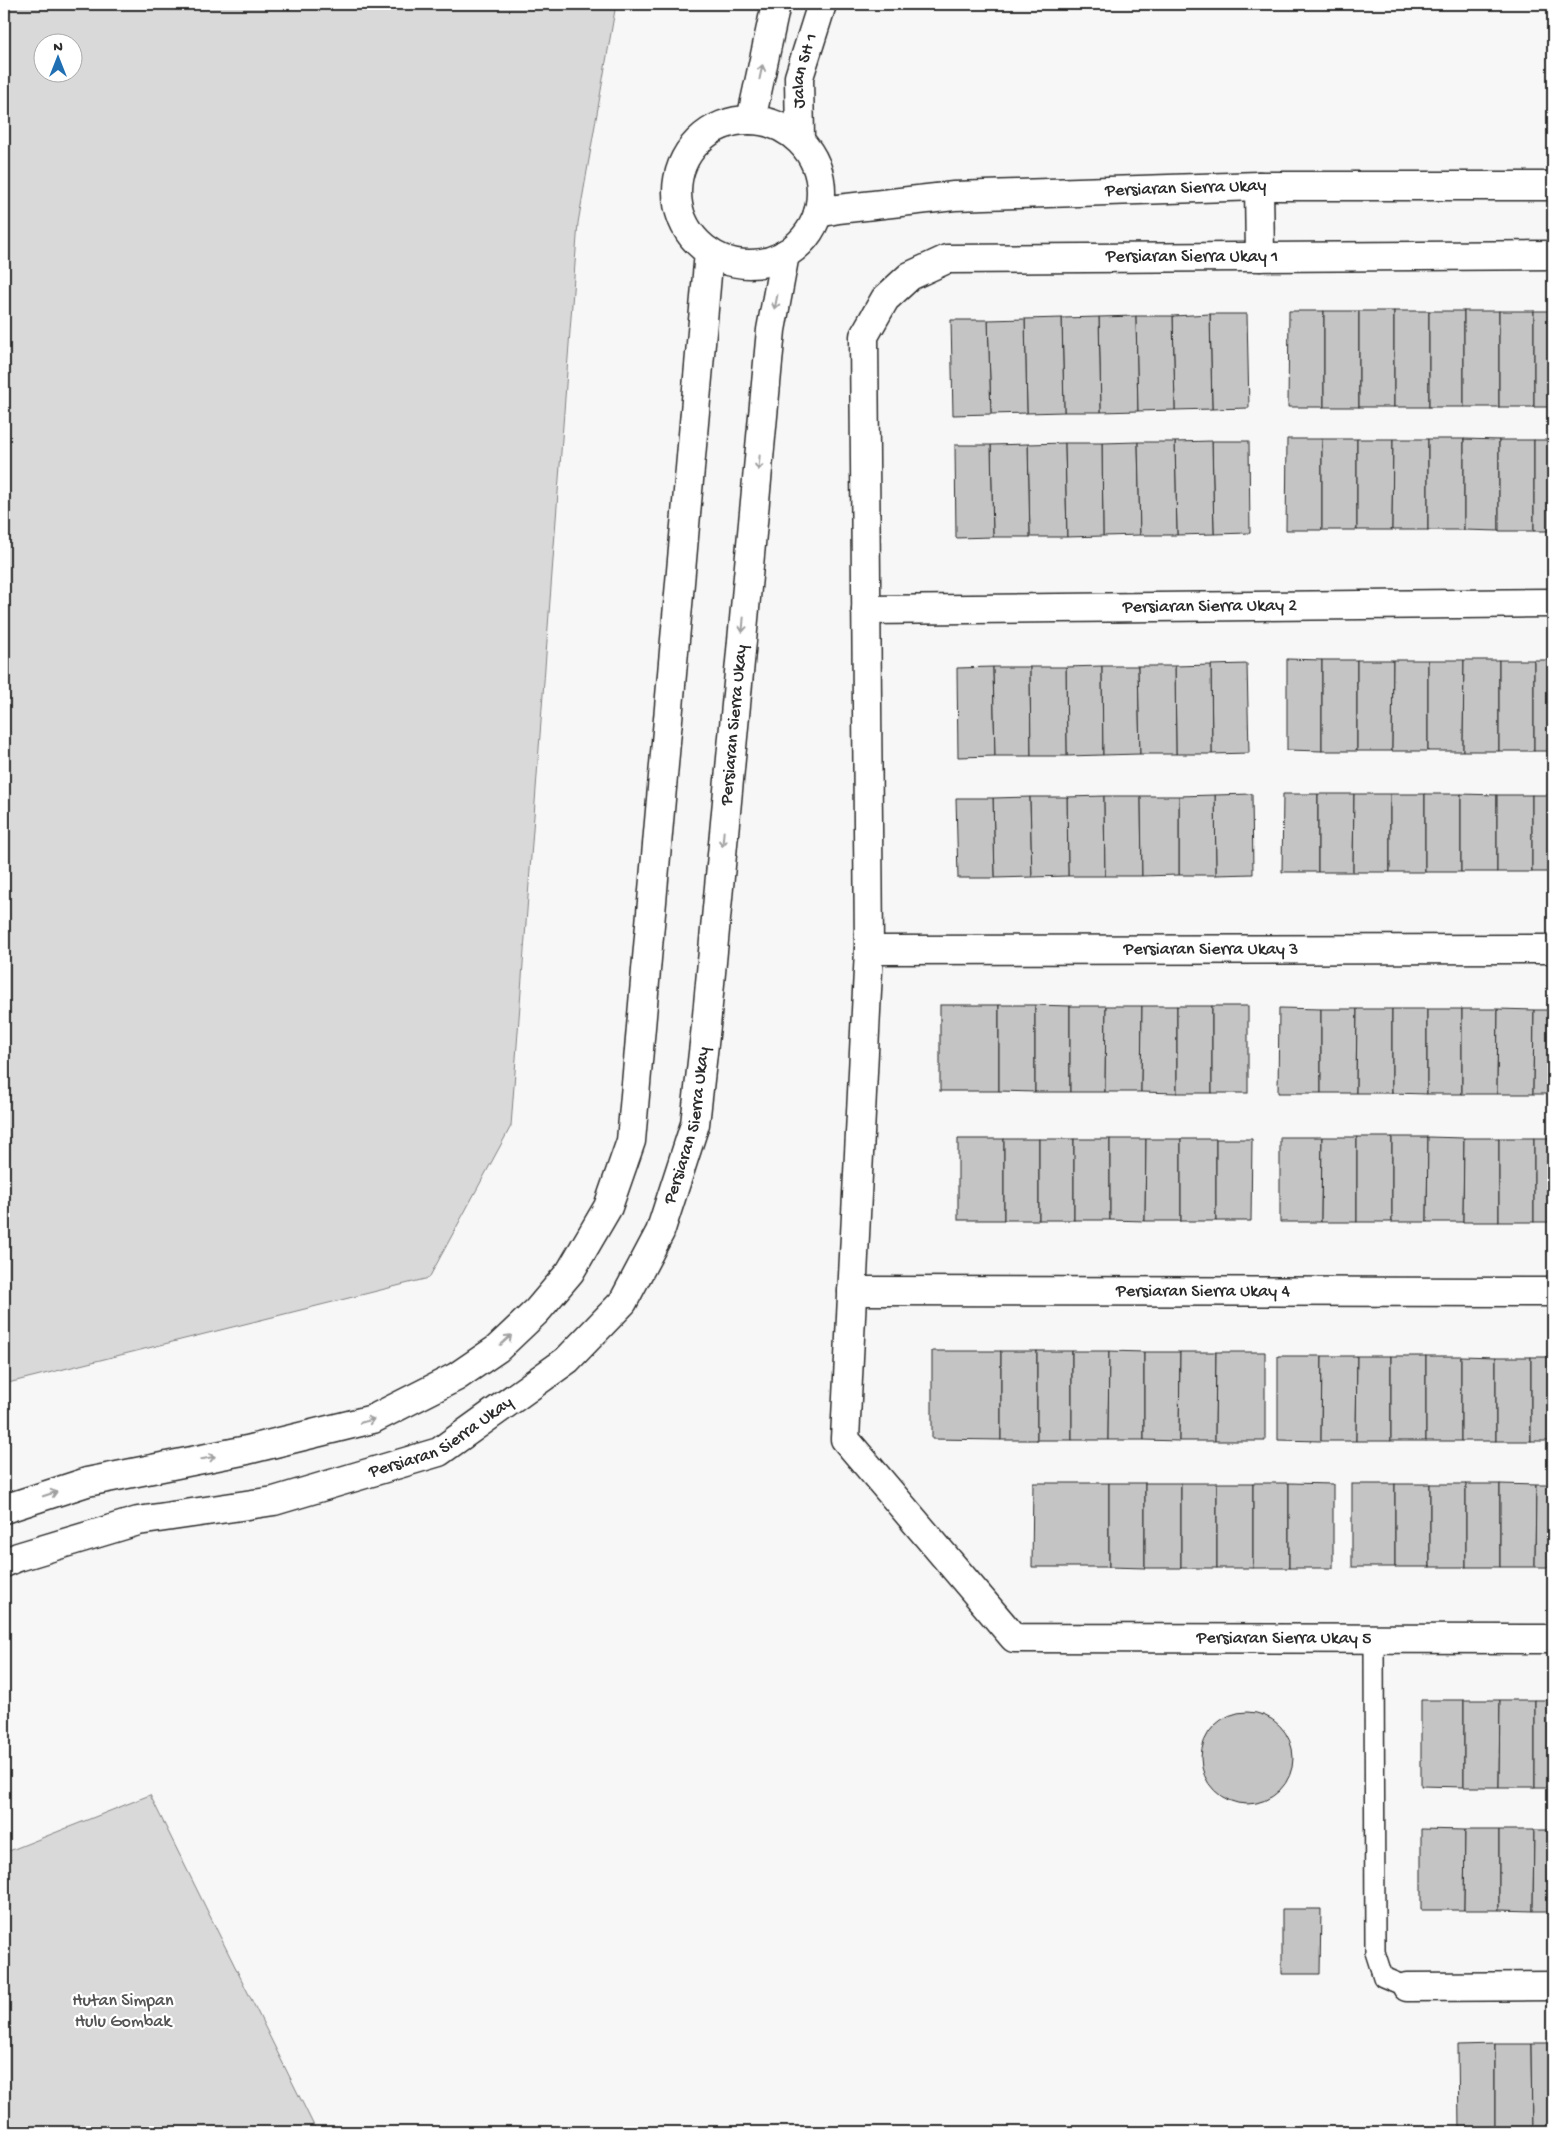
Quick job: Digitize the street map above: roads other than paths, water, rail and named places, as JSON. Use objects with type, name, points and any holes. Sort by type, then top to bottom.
[{"type":"street","points":[[751,120],[776,4]]},
{"type":"street","name":"Jalan SH 1","points":[[800,140],[799,77],[822,4]]},
{"type":"street","points":[[751,120],[769,122],[786,130],[800,140],[812,156],[819,174],[822,194],[818,213],[811,229],[800,244],[786,254],[767,262],[747,264],[727,260],[709,252],[692,236],[681,216],[677,193],[680,170],[691,149],[707,133],[728,123],[751,120]]},
{"type":"street","points":[[1259,186],[1260,257]]},
{"type":"street","name":"Persiaran Sierra Ukay","points":[[818,213],[954,196],[1259,186],[1553,186]]},
{"type":"street","points":[[4,1509],[87,1482],[247,1450],[373,1420],[456,1377],[497,1349],[537,1311],[570,1272],[608,1208],[631,1141],[709,252]]},
{"type":"street","name":"Persiaran Sierra Ukay","points":[[4,1563],[18,1557],[138,1521],[274,1501],[439,1452],[567,1360],[623,1302],[660,1232],[695,1124],[707,1016],[771,330],[786,254]]},
{"type":"street","name":"Persiaran Sierra Ukay 1","points":[[866,610],[864,336],[884,299],[910,276],[947,259],[1553,255]]},
{"type":"street","name":"Persiaran Sierra Ukay 2","points":[[866,610],[1553,603]]},
{"type":"street","points":[[852,1291],[869,950],[866,610]]},
{"type":"street","name":"Persiaran Sierra Ukay 3","points":[[869,950],[1553,949]]},
{"type":"street","name":"Persiaran Sierra Ukay 4","points":[[852,1291],[1553,1292]]},
{"type":"street","name":"Persiaran Sierra Ukay 5","points":[[852,1291],[845,1440],[1014,1638],[1553,1639]]},
{"type":"street","points":[[1407,1986],[1553,1986]]},
{"type":"lane","points":[[1374,1639],[1376,1952],[1383,1977],[1407,1986]]},
{"type":"park label","name":"Hutan Simpan Hulu Gombak","points":[[123,2011]]}]
